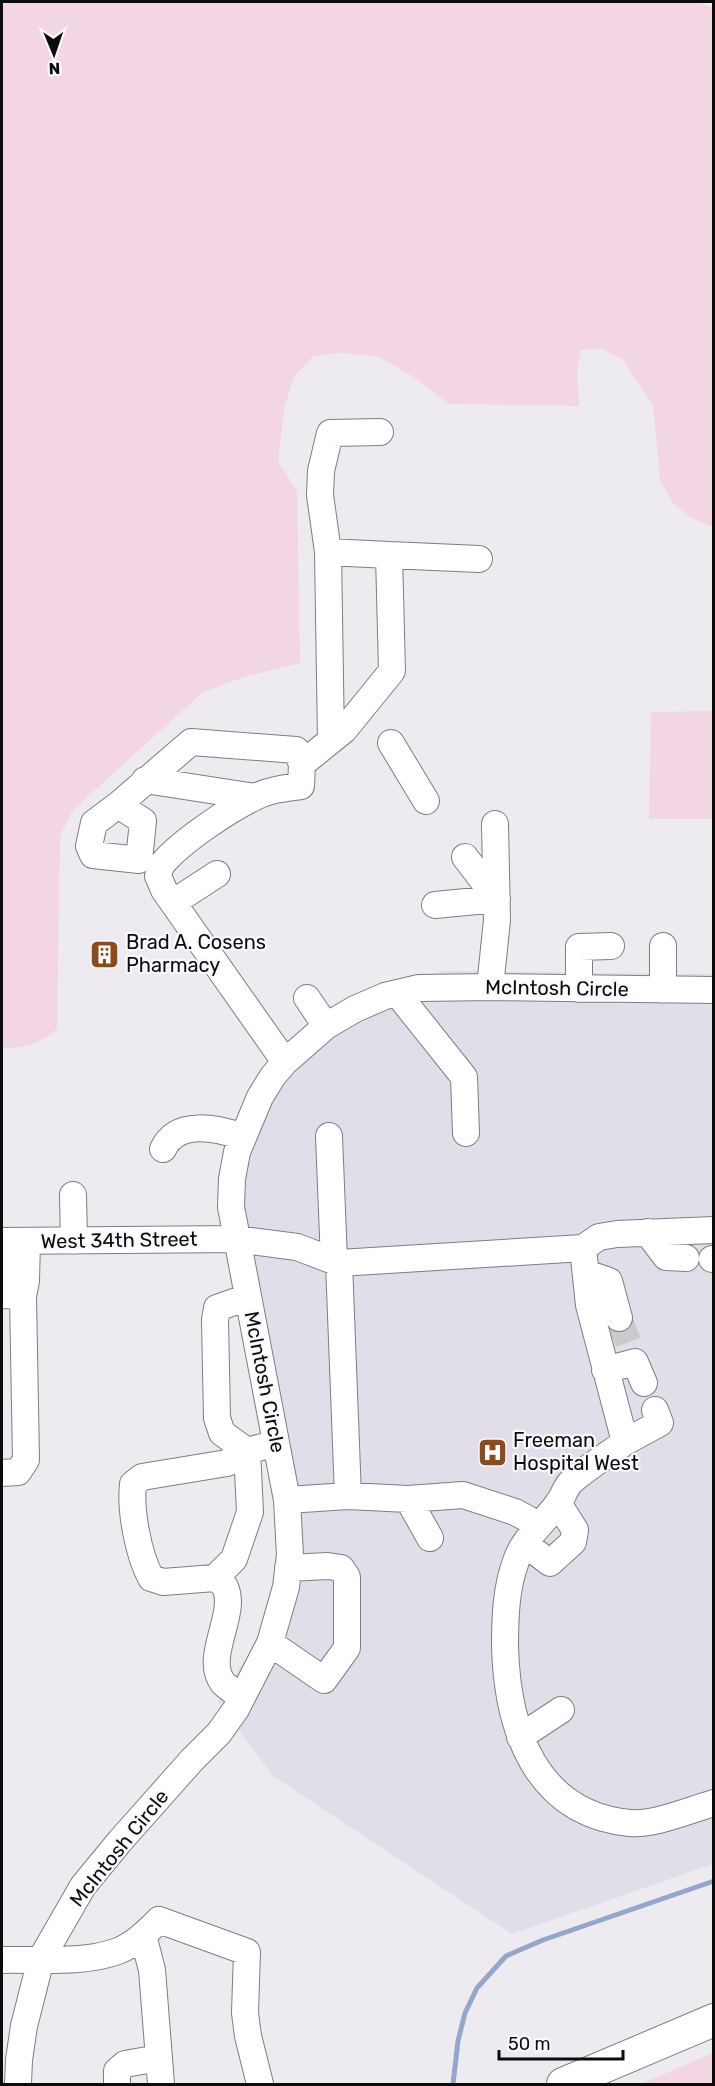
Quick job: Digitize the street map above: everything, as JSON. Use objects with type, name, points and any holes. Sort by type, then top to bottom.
[{"type":"main road","points":[[563,2085],[714,2020]]},
{"type":"street","points":[[331,740],[328,552],[320,495],[321,471],[330,433],[380,432]]},
{"type":"street","points":[[328,552],[479,559]]},
{"type":"street","points":[[302,764],[344,730],[392,671],[389,555]]},
{"type":"street","points":[[118,805],[191,742],[296,750],[302,764],[301,786],[255,797],[179,848],[161,865],[158,876],[164,890],[285,1062]]},
{"type":"street","points":[[391,742],[426,801]]},
{"type":"street","points":[[145,780],[255,797]]},
{"type":"street","points":[[489,987],[495,948],[497,898],[495,824]]},
{"type":"street","points":[[465,857],[497,898]]},
{"type":"street","points":[[174,902],[217,874]]},
{"type":"street","points":[[435,905],[497,898]]},
{"type":"street","points":[[579,989],[579,947],[611,946]]},
{"type":"street","points":[[663,946],[663,990]]},
{"type":"street","name":"McIntosh Circle","points":[[18,2085],[24,2026],[41,1959],[83,1886],[192,1760],[219,1733],[242,1697],[270,1643],[286,1587],[290,1524],[287,1500],[231,1208],[232,1179],[237,1152],[260,1097],[285,1062],[326,1026],[355,1009],[385,996],[418,988],[714,990]]},
{"type":"street","points":[[397,993],[464,1077],[466,1133]]},
{"type":"street","points":[[306,999],[326,1026]]},
{"type":"street","points":[[163,1149],[167,1139],[175,1133],[189,1129],[225,1131],[243,1137]]},
{"type":"street","points":[[329,1136],[348,1496]]},
{"type":"street","points":[[73,1195],[74,1241]]},
{"type":"street","points":[[625,1443],[589,1305],[585,1260],[599,1237],[647,1232],[714,1230]]},
{"type":"street","points":[[647,1232],[666,1257],[686,1258]]},
{"type":"street","name":"West 34th Street","points":[[12,1241],[237,1239],[297,1246],[336,1262]]},
{"type":"street","points":[[2,1473],[18,1472],[26,1460],[11,1296],[12,1241]]},
{"type":"street","points":[[336,1262],[585,1260],[609,1281],[619,1318]]},
{"type":"street","points":[[247,1451],[222,1433],[217,1418],[215,1320],[217,1308],[248,1297]]},
{"type":"street","points":[[605,1370],[636,1363]]},
{"type":"street","points":[[655,1410],[660,1423],[625,1443],[571,1481],[558,1503],[532,1534],[516,1560],[505,1612],[506,1671],[512,1712],[525,1751],[536,1769],[550,1786],[588,1814],[633,1823],[653,1821],[714,1803]]},
{"type":"street","points":[[242,1697],[222,1682],[218,1666],[220,1639],[228,1598],[225,1585],[215,1578],[163,1582],[151,1578],[144,1564],[131,1499],[133,1484],[142,1477],[227,1463],[247,1451],[277,1444]]},
{"type":"street","points":[[215,1578],[234,1559],[250,1512],[247,1451]]},
{"type":"street","points":[[287,1500],[348,1496],[408,1499],[463,1495],[515,1512],[550,1563],[573,1542],[575,1530],[558,1503]]},
{"type":"street","points":[[408,1499],[430,1538]]},
{"type":"street","points":[[270,1643],[324,1680],[347,1648],[347,1577],[341,1568],[328,1566],[288,1568]]},
{"type":"street","points":[[520,1737],[561,1710]]},
{"type":"street","points":[[2,1960],[86,1959],[120,1951],[159,1920],[247,1952],[245,2013],[260,2085]]},
{"type":"street","points":[[143,1935],[152,1970],[161,2085]]},
{"type":"street","points":[[117,2085],[117,2071],[125,2064],[159,2058]]},
{"type":"shaded area","points":[[2,2],[696,2],[714,8],[713,527],[692,518],[673,503],[660,480],[653,406],[623,360],[603,349],[581,350],[577,367],[579,406],[449,404],[410,375],[377,356],[341,353],[313,356],[294,377],[284,409],[278,461],[297,491],[300,663],[244,677],[203,692],[73,810],[60,836],[57,1029],[44,1039],[32,1044],[2,1048]]},
{"type":"shaded area","points":[[713,711],[713,819],[649,819],[651,712]]},
{"type":"shaded area","name":"Freeman Hospital West","points":[[443,971],[713,974],[713,1864],[512,1934],[273,1776],[218,1702],[256,1642],[281,1564],[279,1493],[229,1268],[228,1150],[265,1067],[374,987]]},
{"type":"shaded area","points":[[713,2053],[713,2084],[640,2084]]},
{"type":"waterway","points":[[453,2084],[458,2041],[465,2013],[477,1988],[506,1956],[543,1940],[714,1881]]},
{"type":"tunnel","points":[[619,1318],[629,1345]]},
{"type":"place","name":"Brad A. Cosens Pharmacy","points":[[105,954]]},
{"type":"place","name":"Freeman Hospital West","points":[[492,1452]]}]
